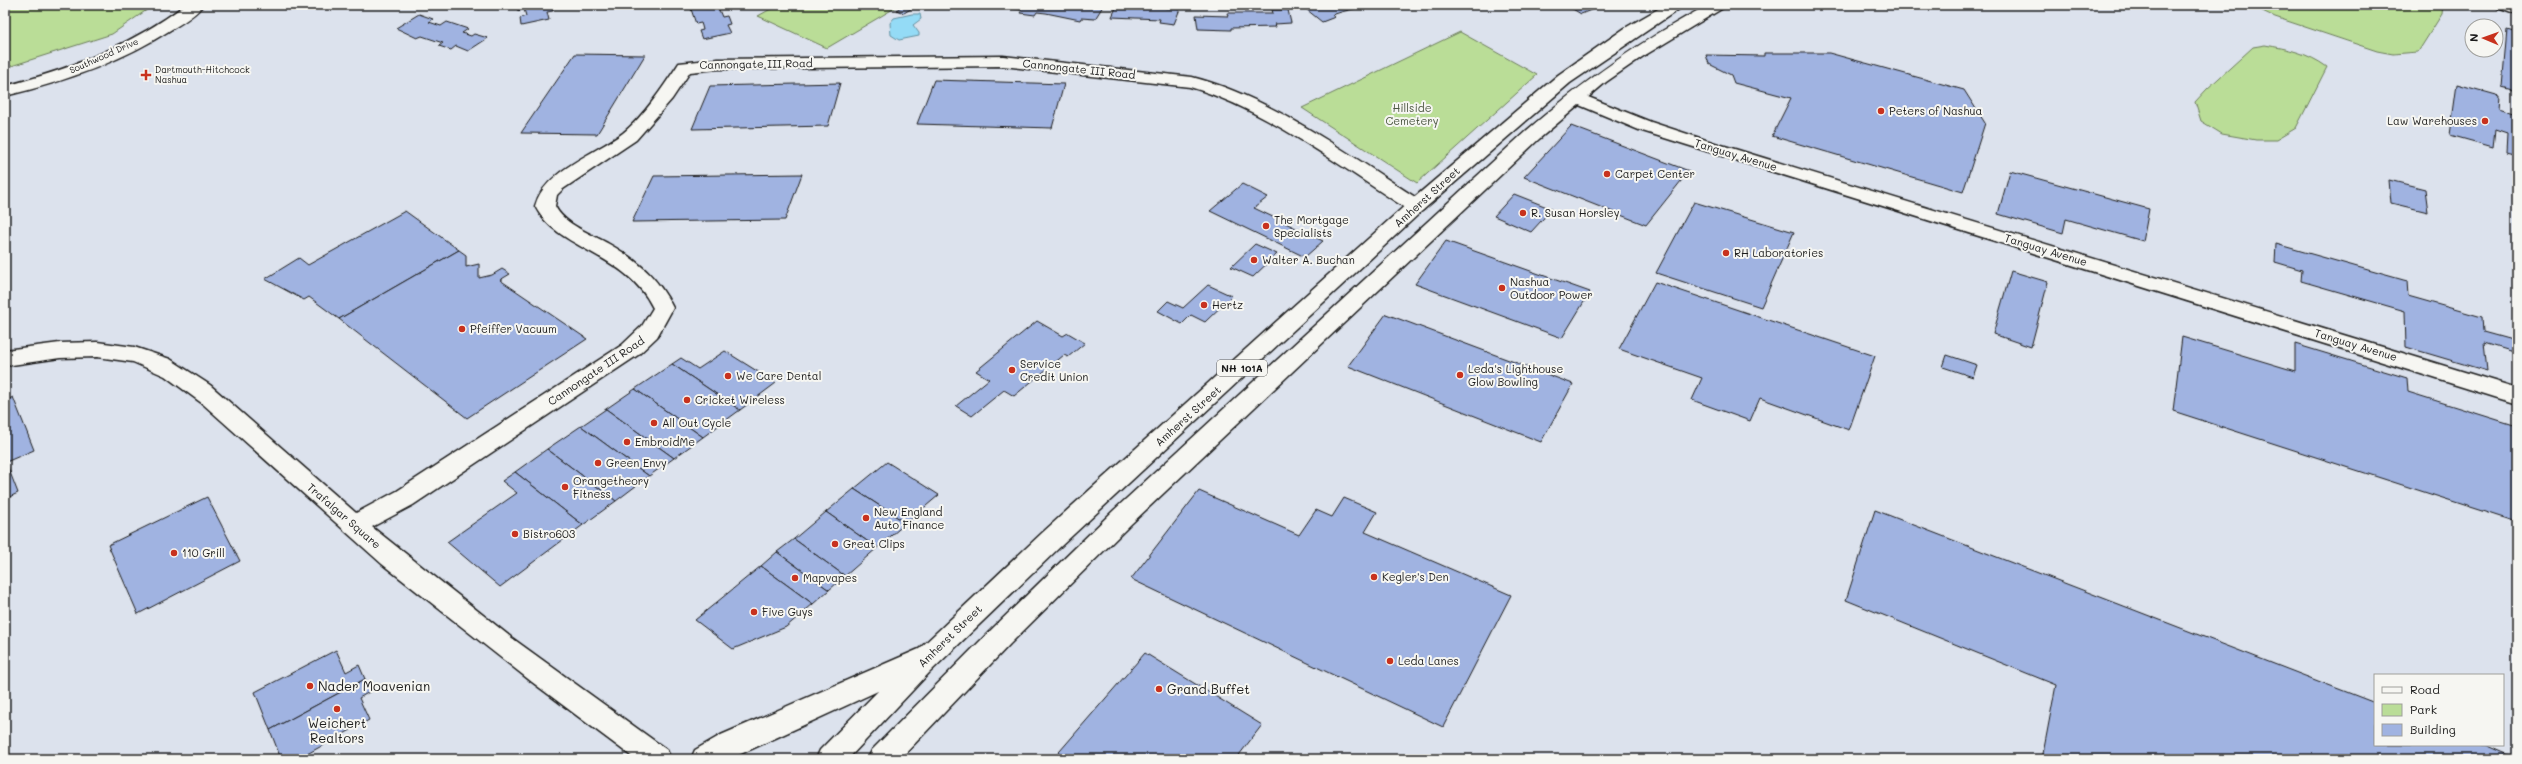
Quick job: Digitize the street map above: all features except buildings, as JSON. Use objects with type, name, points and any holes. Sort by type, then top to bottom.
[{"type":"main road","name":"Southwood Drive","points":[[5,91],[43,81],[110,55],[168,25],[195,5]]},
{"type":"main road","name":"Amherst Street","points":[[830,759],[931,655],[1051,540],[1416,206],[1564,79],[1606,49],[1677,5]]},
{"type":"main road","name":"NH 101A","points":[[882,759],[1055,582],[1288,360],[1374,283],[1488,175],[1578,98],[1636,53],[1720,5]]},
{"type":"main road","points":[[2504,5],[2517,10]]},
{"type":"main road","name":"Cannongate III Road","points":[[354,526],[405,498],[630,350],[647,337],[658,323],[663,308],[654,288],[643,276],[560,224],[550,216],[545,206],[548,194],[556,184],[630,136],[666,96],[685,67],[718,64],[965,60],[1034,63],[1192,82],[1216,89],[1265,110],[1416,206]]},
{"type":"main road","name":"Tanguay Avenue","points":[[1578,98],[1645,126],[1709,147],[2517,396]]},
{"type":"main road","name":"Trafalgar Square","points":[[5,358],[86,350],[130,354],[167,367],[200,388],[354,526],[494,640],[657,759]]},
{"type":"main road","points":[[705,759],[731,744],[931,655]]},
{"type":"green space","points":[[5,5],[154,5],[112,34],[5,68]]},
{"type":"green space","points":[[778,5],[900,5],[827,48],[758,16]]},
{"type":"green space","points":[[2250,5],[2443,5],[2442,14],[2418,52],[2393,54],[2377,51],[2275,17]]},
{"type":"green space","name":"Hillside Cemetery","points":[[1460,32],[1537,75],[1417,183],[1302,108]]},
{"type":"green space","points":[[2265,45],[2290,50],[2305,55],[2327,67],[2296,128],[2276,140],[2256,140],[2222,134],[2201,121],[2195,102],[2253,47]]},
{"type":"water","points":[[912,14],[920,14],[921,19],[913,25],[919,33],[919,36],[899,40],[891,35],[890,23],[894,18]]},
{"type":"place","name":"Dartmouth-Hitchcock Nashua","points":[[146,75]]},
{"type":"place","name":"Peters of Nashua","points":[[1881,111]]},
{"type":"place","name":"Law Warehouses","points":[[2485,121]]},
{"type":"place","name":"Carpet Center","points":[[1607,174]]},
{"type":"place","name":"R. Susan Horsley","points":[[1523,213]]},
{"type":"place","name":"The Mortgage Specialists","points":[[1266,226]]},
{"type":"place","name":"RH Laboratories","points":[[1726,253]]},
{"type":"place","name":"Walter A. Buchan","points":[[1254,260]]},
{"type":"place","name":"Nashua Outdoor Power","points":[[1502,288]]},
{"type":"place","name":"Hertz","points":[[1204,305]]},
{"type":"place","name":"Pfeiffer Vacuum","points":[[462,329]]},
{"type":"place","name":"Service Credit Union","points":[[1012,370]]},
{"type":"place","name":"Leda's Lighthouse Glow Bowling","points":[[1460,375]]},
{"type":"place","name":"We Care Dental","points":[[728,376]]},
{"type":"place","name":"Cricket Wireless","points":[[687,400]]},
{"type":"place","name":"All Out Cycle","points":[[654,423]]},
{"type":"place","name":"EmbroidMe","points":[[627,442]]},
{"type":"place","name":"Green Envy","points":[[598,463]]},
{"type":"place","name":"Orangetheory Fitness","points":[[565,487]]},
{"type":"place","name":"New England Auto Finance","points":[[866,518]]},
{"type":"place","name":"Bistro603","points":[[515,534]]},
{"type":"place","name":"Great Clips","points":[[835,544]]},
{"type":"place","name":"110 Grill","points":[[174,553]]},
{"type":"place","name":"Kegler's Den","points":[[1374,577]]},
{"type":"place","name":"Mapvapes","points":[[795,578]]},
{"type":"place","name":"Five Guys","points":[[754,612]]},
{"type":"place","name":"Leda Lanes","points":[[1390,661]]},
{"type":"place","name":"Nader Moavenian","points":[[310,686]]},
{"type":"place","name":"Grand Buffet","points":[[1159,689]]},
{"type":"place","name":"Weichert Realtors","points":[[337,709]]}]
